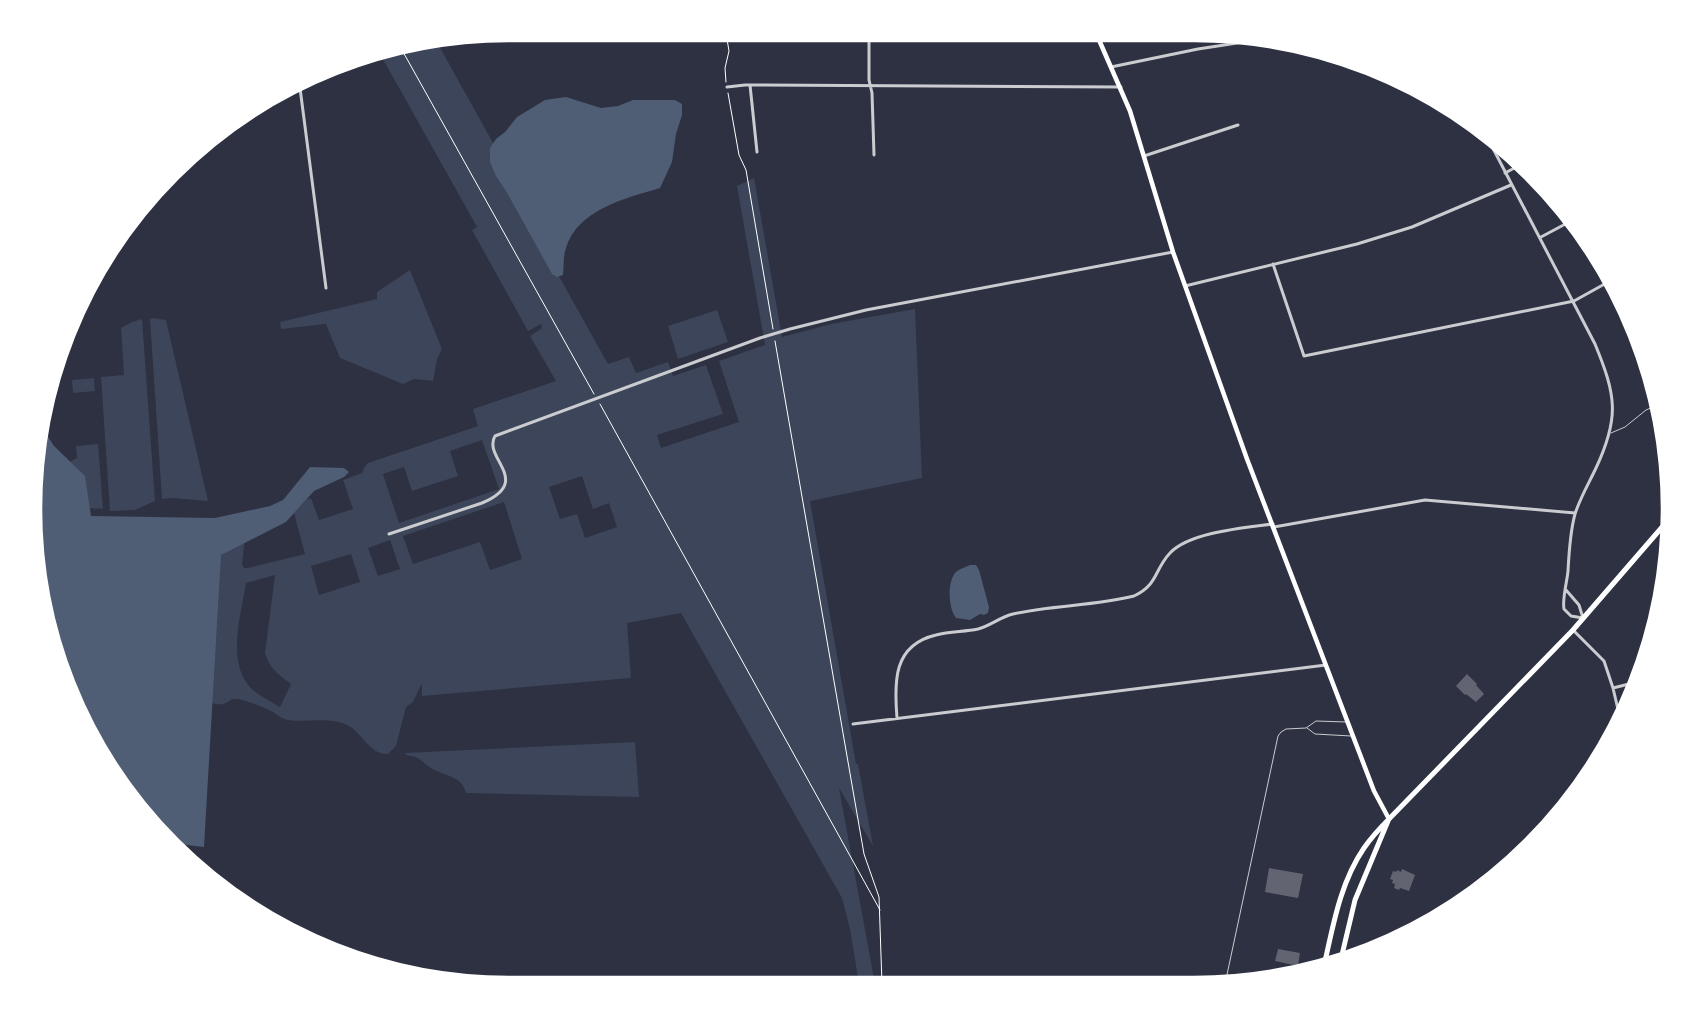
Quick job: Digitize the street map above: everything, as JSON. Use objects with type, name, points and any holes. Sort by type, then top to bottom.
[{"type":"highway","points":[[1326,958],[1335,918],[1348,880],[1364,847],[1389,818],[1573,630],[1661,528]]},
{"type":"highway","points":[[1344,952],[1355,900],[1389,818]]},
{"type":"main road","points":[[1100,41],[1120,88],[1144,156],[1173,252],[1247,459],[1374,791],[1389,818]]},
{"type":"street","points":[[870,41],[874,156]]},
{"type":"street","points":[[1111,67],[1198,49],[1237,43]]},
{"type":"street","points":[[750,85],[757,152]]},
{"type":"street","points":[[727,87],[750,85],[1120,88]]},
{"type":"street","points":[[300,90],[326,288]]},
{"type":"street","points":[[1144,156],[1238,125]]},
{"type":"street","points":[[1493,150],[1541,237],[1595,344],[1608,380],[1613,404],[1614,416],[1610,433],[1600,460],[1575,513],[1570,542],[1566,590],[1563,600],[1564,609],[1571,616],[1583,618],[1579,605],[1566,590]]},
{"type":"street","points":[[1505,173],[1514,168]]},
{"type":"street","points":[[1185,286],[1357,244],[1412,227],[1512,185]]},
{"type":"street","points":[[1541,237],[1565,224]]},
{"type":"street","points":[[389,534],[482,503],[494,498],[501,492],[505,485],[505,476],[493,444],[495,436],[773,334],[866,310],[1173,252]]},
{"type":"street","points":[[1273,264],[1304,356],[1574,301],[1604,284]]},
{"type":"street","points":[[898,718],[895,689],[898,668],[903,657],[911,648],[927,638],[940,634],[980,629],[1006,616],[1018,613],[1134,596],[1152,583],[1170,553],[1184,543],[1204,536],[1426,500],[1575,513]]},
{"type":"street","points":[[1573,630],[1604,661],[1618,708]]},
{"type":"street","points":[[853,724],[1326,665]]},
{"type":"street","points":[[1613,688],[1627,684]]},
{"type":"lane","points":[[1610,433],[1625,427],[1651,408]]},
{"type":"lane","points":[[1227,976],[1276,743],[1281,732],[1286,729],[1306,728],[1316,721],[1348,722]]},
{"type":"lane","points":[[1306,728],[1315,734],[1353,736]]},
{"type":"path","points":[[727,41],[728,51],[725,76],[739,155],[746,170],[864,854],[880,897],[882,977]]},
{"type":"path","points":[[404,53],[880,910]]},
{"type":"shaded area","points":[[439,46],[523,197],[517,201],[608,364],[629,357],[636,373],[668,362],[673,376],[706,365],[723,414],[657,435],[661,448],[739,422],[719,361],[765,345],[737,186],[754,178],[782,337],[831,324],[915,309],[922,478],[810,501],[856,764],[858,764],[873,846],[839,788],[874,977],[858,977],[850,929],[842,898],[681,613],[627,623],[631,678],[422,696],[422,683],[413,702],[406,707],[396,746],[388,754],[371,748],[354,730],[341,723],[326,720],[296,721],[281,718],[263,707],[238,699],[232,699],[222,704],[210,702],[216,559],[246,528],[242,564],[244,568],[305,554],[294,513],[307,499],[311,498],[319,520],[353,509],[343,480],[362,473],[368,463],[478,426],[473,409],[556,381],[530,336],[542,328],[541,324],[528,331],[472,230],[477,227],[383,59]],"holes":[[[482,440],[499,489],[399,523],[383,474],[404,467],[412,491],[458,476],[450,451]],[[582,476],[593,509],[609,503],[617,527],[585,538],[577,514],[560,519],[549,487]],[[504,502],[522,559],[490,570],[480,542],[413,564],[403,536]],[[390,540],[400,569],[378,576],[368,548]],[[351,554],[360,582],[319,595],[311,566]],[[275,575],[265,653],[272,667],[291,684],[280,707],[251,688],[243,677],[239,665],[237,638],[246,583]]]},
{"type":"shaded area","points":[[566,97],[601,108],[618,106],[633,100],[675,100],[682,104],[682,115],[676,134],[672,162],[660,188],[618,201],[592,215],[581,224],[572,235],[566,248],[563,275],[557,277],[552,274],[496,176],[490,162],[490,148],[517,117],[545,100]]},
{"type":"shaded area","points":[[410,270],[442,349],[437,359],[433,381],[414,379],[403,384],[340,358],[326,324],[281,329],[280,322],[377,299],[377,292]]},
{"type":"shaded area","points":[[717,310],[728,342],[678,359],[668,326]]},
{"type":"shaded area","points":[[142,319],[155,501],[135,510],[110,511],[101,377],[124,375],[121,328]]},
{"type":"shaded area","points":[[150,319],[166,320],[208,501],[162,499]]},
{"type":"shaded area","points":[[94,378],[95,391],[73,393],[72,380]]},
{"type":"shaded area","points":[[47,435],[54,446],[85,476],[91,516],[215,518],[270,506],[283,500],[310,467],[344,468],[349,472],[344,477],[314,491],[286,522],[221,555],[204,847],[183,844],[138,794],[104,743],[89,716],[77,688],[57,630],[45,570],[41,509],[42,478]]},
{"type":"shaded area","points":[[98,444],[103,509],[88,508],[61,466],[77,458],[76,446]]},
{"type":"shaded area","points":[[970,565],[976,565],[979,570],[989,607],[988,613],[980,614],[970,620],[956,618],[953,614],[950,588],[953,576],[957,571]]},
{"type":"shaded area","points":[[635,742],[639,797],[466,793],[464,787],[456,779],[436,771],[418,758],[406,755],[405,753]]},
{"type":"building","points":[[1467,674],[1484,694],[1476,702],[1456,686]]},
{"type":"building","points":[[1269,868],[1303,874],[1298,898],[1265,892]]},
{"type":"building","points":[[1402,869],[1415,875],[1409,891],[1394,888],[1395,884],[1390,879],[1393,871],[1401,872]]},
{"type":"building","points":[[1278,949],[1300,953],[1298,965],[1275,961]]}]
